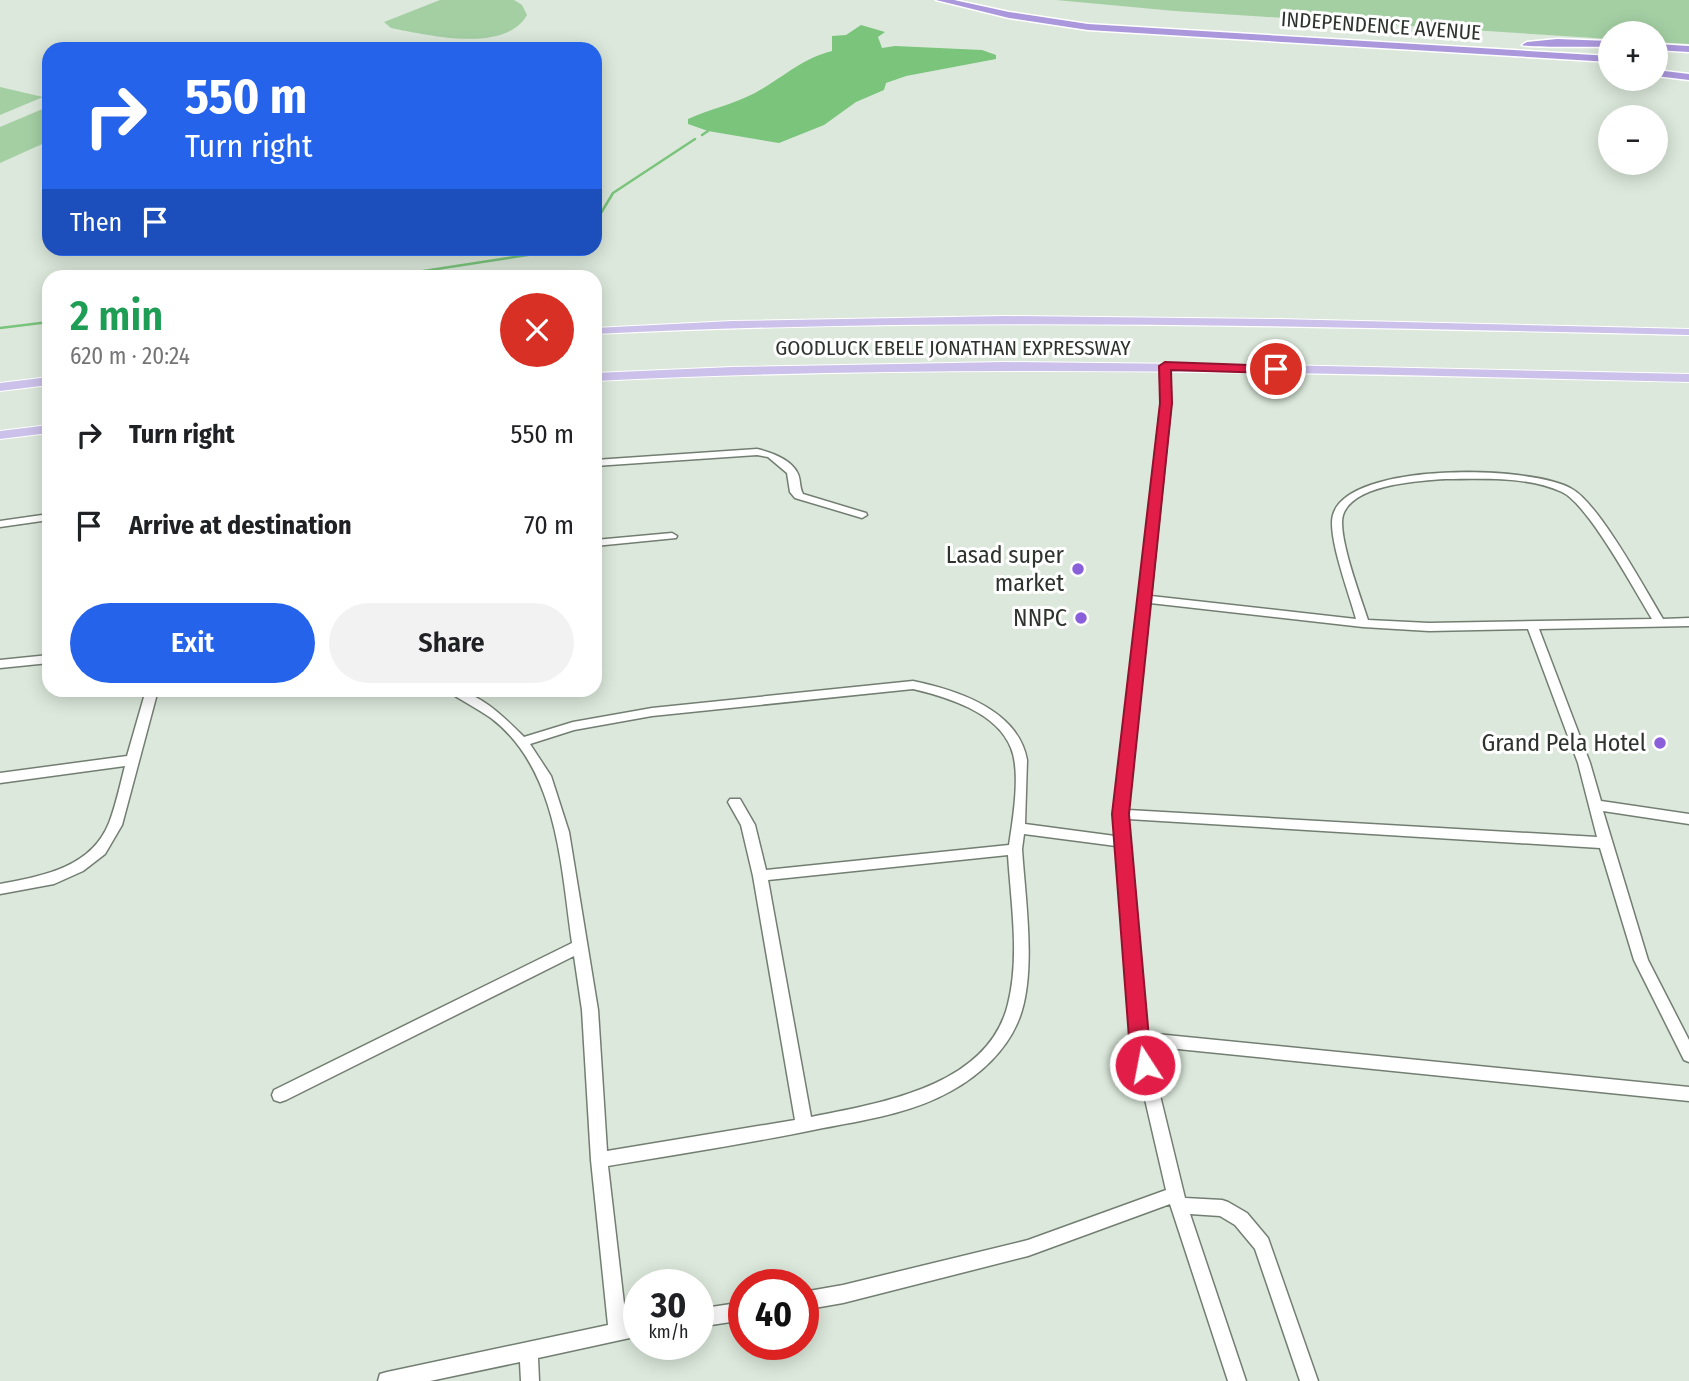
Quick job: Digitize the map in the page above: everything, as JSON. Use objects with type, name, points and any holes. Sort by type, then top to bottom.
[{"type":"highway","name":"INDEPENDENCE AVENUE","points":[[941,0],[1088,27],[1598,58]]},
{"type":"highway","points":[[1019,5],[1077,13]]},
{"type":"highway","name":"INDEPENDENCE AVENUE","points":[[1151,19],[1598,51]]},
{"type":"highway","points":[[1302,40],[1598,67]]},
{"type":"highway","points":[[1520,46],[1558,42],[1598,44]]},
{"type":"highway","points":[[1668,48],[1689,50]]},
{"type":"highway","points":[[1668,56],[1689,57]]},
{"type":"highway","points":[[1668,63],[1678,64]]},
{"type":"highway","points":[[1668,74],[1689,77]]},
{"type":"main road","name":"GOODLUCK EBELE JONATHAN EXPRESSWAY","points":[[602,331],[833,321],[1031,319],[1689,332]]},
{"type":"main road","name":"GOODLUCK EBELE JONATHAN EXPRESSWAY","points":[[602,377],[874,366],[1165,366],[1689,378]]},
{"type":"main road","points":[[0,387],[42,382]]},
{"type":"main road","points":[[0,436],[42,430]]},
{"type":"street","points":[[1165,366],[1166,403],[1121,814],[1139,1038],[1177,1200],[1237,1381]]},
{"type":"street","points":[[602,462],[757,452],[771,455],[792,472],[795,492],[799,496],[862,515]]},
{"type":"street","points":[[1363,623],[1342,547],[1337,520],[1340,507],[1355,495],[1399,479],[1467,477],[1528,478],[1550,482],[1571,492],[1589,512],[1660,623]]},
{"type":"street","points":[[0,524],[42,518]]},
{"type":"street","points":[[602,542],[672,536]]},
{"type":"street","points":[[1145,599],[1363,623],[1429,627],[1689,622]]},
{"type":"street","points":[[1533,627],[1584,763],[1641,960],[1689,1055]]},
{"type":"street","points":[[0,664],[42,660]]},
{"type":"street","points":[[522,742],[573,726],[652,712],[895,684],[929,687],[976,708],[1004,729],[1015,741],[1020,753],[1019,828],[1015,849],[1019,994],[1012,1019],[999,1040],[971,1070],[934,1093],[890,1107],[804,1125],[599,1160]]},
{"type":"street","points":[[0,889],[49,880],[78,867],[100,850],[115,825],[150,697]]},
{"type":"street","points":[[465,697],[496,716],[522,742],[544,776],[562,832],[590,1010],[599,1160],[618,1331]]},
{"type":"street","points":[[0,778],[133,760]]},
{"type":"street","points":[[735,802],[748,825],[760,876],[804,1125]]},
{"type":"street","points":[[1596,805],[1689,820]]},
{"type":"street","points":[[1121,814],[1605,843]]},
{"type":"street","points":[[1019,828],[1123,842]]},
{"type":"street","points":[[760,876],[1015,849]]},
{"type":"street","points":[[280,1095],[580,946]]},
{"type":"street","points":[[1139,1038],[1689,1094]]},
{"type":"street","points":[[819,1298],[1028,1248],[1177,1200],[1222,1208],[1241,1219],[1262,1244],[1309,1381]]},
{"type":"street","points":[[387,1381],[623,1330]]},
{"type":"street","points":[[529,1350],[530,1381]]},
{"type":"shaded area","points":[[440,0],[514,0],[522,5],[527,15],[516,27],[502,34],[464,39],[391,28],[384,22]]},
{"type":"shaded area","points":[[1056,0],[1689,0],[1689,44],[1668,43],[1668,21],[1598,21],[1598,38],[1175,11]]},
{"type":"shaded area","points":[[861,25],[885,32],[878,37],[882,48],[895,46],[982,50],[996,55],[996,59],[906,76],[886,83],[884,90],[856,102],[824,125],[779,143],[708,131],[688,124],[688,119],[747,97],[801,64],[832,51],[832,36],[846,35]]},
{"type":"shaded area","points":[[0,87],[42,97],[42,97],[0,115]]},
{"type":"shaded area","points":[[42,109],[42,144],[0,163],[0,127]]},
{"type":"waterway","points":[[702,135],[708,131]]},
{"type":"waterway","points":[[602,211],[613,193],[695,139]]},
{"type":"waterway","points":[[430,270],[521,256]]},
{"type":"waterway","points":[[0,328],[42,323]]},
{"type":"place","name":"Lasad super market","points":[[1078,569]]},
{"type":"place","name":"NNPC","points":[[1081,618]]},
{"type":"place","name":"Grand Pela Hotel","points":[[1660,743]]},
{"type":"route","points":[[1145,1065],[1139,1038],[1121,814],[1166,403],[1165,366],[1276,369]]}]
